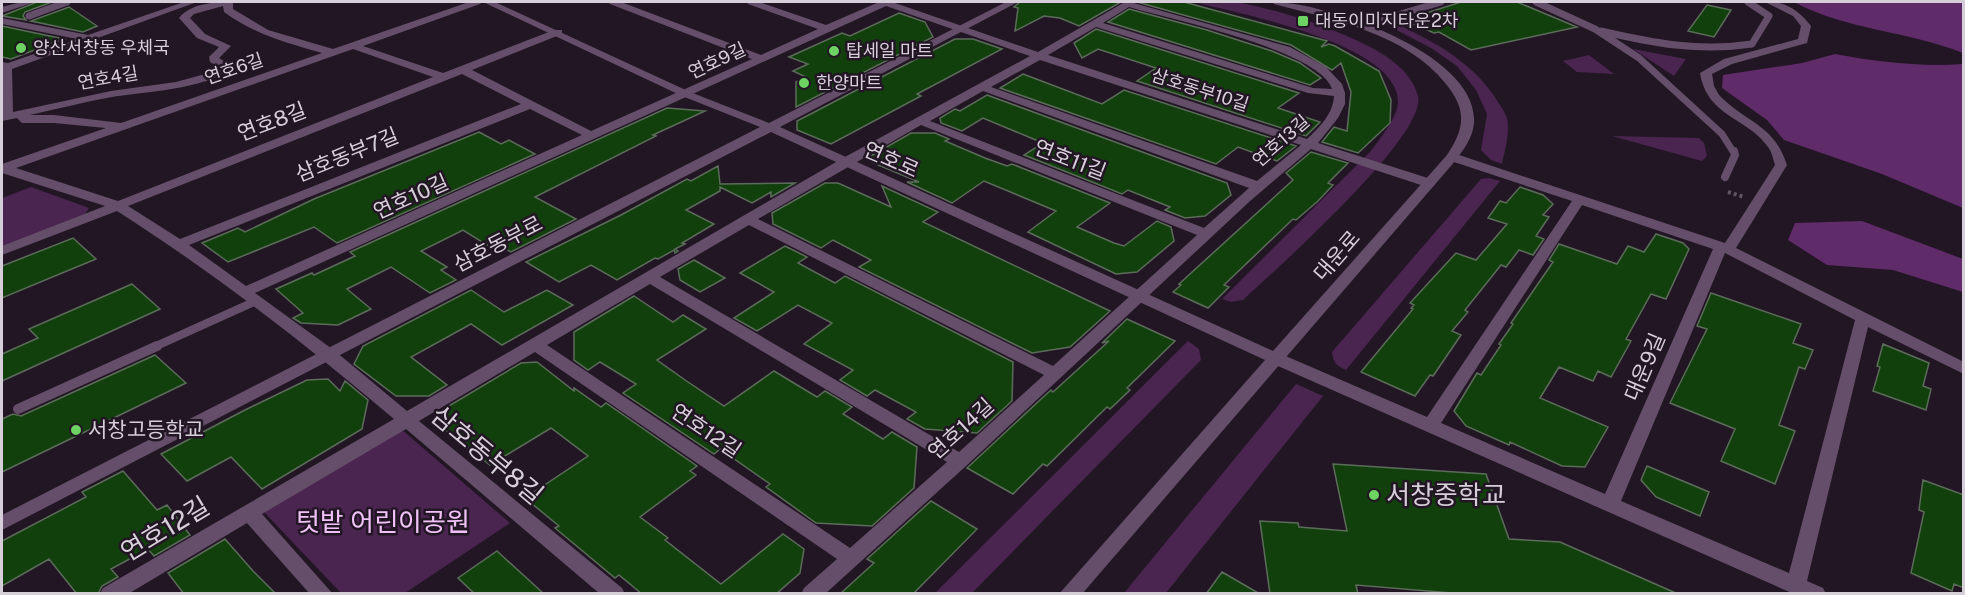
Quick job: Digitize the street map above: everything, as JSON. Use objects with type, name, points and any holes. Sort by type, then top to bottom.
[{"type":"street","points":[[2,10],[30,2]]},
{"type":"street","name":"연호4길","points":[[4,117],[3,67],[186,5],[226,2],[228,10],[252,26],[272,35],[334,53]]},
{"type":"street","name":"연호6길","points":[[2,169],[477,2]]},
{"type":"street","name":"연호로","points":[[488,2],[686,94],[770,127],[847,161],[1275,358]]},
{"type":"street","name":"연호9길","points":[[614,2],[762,59]]},
{"type":"street","points":[[751,2],[827,29]]},
{"type":"street","name":"연호9길","points":[[686,94],[885,2]]},
{"type":"street","name":"삼호동부10길","points":[[885,2],[1039,56],[1429,183]]},
{"type":"street","name":"삼호동부로","points":[[2,524],[1013,2]]},
{"type":"street","name":"대운로","points":[[1069,594],[1452,158],[1468,129],[1468,115],[1463,99],[1451,81],[1410,48],[1384,34],[1361,26],[1276,2]]},
{"type":"street","name":"대운9길","points":[[1610,505],[1724,248],[1781,165],[1776,148],[1756,128],[1714,99],[1706,84],[1706,73],[1715,65],[1786,49],[1803,41],[1806,26],[1797,14],[1770,2]]},
{"type":"street","points":[[847,161],[1039,56],[1128,4],[1286,50],[1311,61],[1327,72],[1337,86],[1338,93],[1312,91],[1094,24]]},
{"type":"street","name":"연호4길","points":[[4,117],[111,94],[177,85],[220,73],[226,66],[214,60],[214,57],[226,46],[201,36],[184,18],[186,5]]},
{"type":"street","points":[[2,21],[87,38]]},
{"type":"street","name":"연호8길","points":[[2,251],[558,33]]},
{"type":"street","points":[[354,46],[443,77]]},
{"type":"street","points":[[464,70],[592,136]]},
{"type":"street","name":"연호11길","points":[[982,87],[1257,186]]},
{"type":"street","name":"연호13길","points":[[1140,297],[1257,186],[1332,122],[1340,102],[1338,93]]},
{"type":"street","name":"연호10길","points":[[251,296],[686,94]]},
{"type":"street","name":"삼호동부7길","points":[[179,244],[531,104]]},
{"type":"street","name":"연호4길","points":[[4,117],[26,120],[54,119],[121,127]]},
{"type":"street","name":"연호11길","points":[[920,121],[1206,234]]},
{"type":"street","points":[[1452,158],[1724,248],[1964,369]]},
{"type":"street","name":"연호12길","points":[[110,594],[404,419],[750,220],[847,161]]},
{"type":"street","points":[[2,169],[117,205],[179,244],[329,355]]},
{"type":"street","points":[[1430,427],[1579,200]]},
{"type":"street","points":[[750,220],[1055,375]]},
{"type":"street","points":[[649,278],[960,461]]},
{"type":"street","name":"연호14길","points":[[811,594],[1140,297]]},
{"type":"street","points":[[1797,585],[1863,317]]},
{"type":"street","name":"연호12길","points":[[535,344],[851,559]]},
{"type":"street","name":"삼호동부8길","points":[[329,355],[615,594]]},
{"type":"street","points":[[1275,358],[1816,594]]},
{"type":"street","points":[[248,511],[323,594]]},
{"type":"lane","points":[[29,16],[67,2]]},
{"type":"lane","points":[[1361,26],[1441,2]]},
{"type":"lane","points":[[1536,2],[1596,30],[1666,79],[1725,135],[1735,155],[1725,177]]},
{"type":"lane","points":[[1596,30],[1695,50],[1743,46],[1752,44],[1769,16],[1748,2]]},
{"type":"lane","points":[[18,409],[251,296]]},
{"type":"green space","points":[[1225,1],[1265,8],[1342,34],[1375,49],[1402,69],[1409,77],[1418,96],[1414,115],[1399,141],[1346,202],[1243,300],[1231,302],[1222,299],[1371,151],[1391,122],[1398,103],[1392,82],[1373,64],[1346,48],[1278,23],[1194,2]]},
{"type":"green space","points":[[1388,22],[1408,29],[1452,54],[1477,75],[1488,88],[1507,118],[1508,135],[1502,164],[1491,160],[1481,150],[1487,114],[1476,90],[1457,66],[1431,48],[1385,24]]},
{"type":"green space","points":[[1633,49],[1686,59],[1674,76]]},
{"type":"green space","points":[[1589,55],[1614,74],[1577,72],[1563,61]]},
{"type":"green space","points":[[1612,136],[1699,138],[1704,143],[1707,156],[1702,161]]},
{"type":"green space","points":[[1489,178],[1500,181],[1346,370],[1338,365],[1333,359],[1332,352],[1481,179]]},
{"type":"green space","points":[[31,187],[89,208],[84,216],[2,248],[2,198]]},
{"type":"green space","points":[[1188,341],[1199,349],[1201,360],[972,593],[935,593]]},
{"type":"green space","points":[[1296,384],[1323,396],[1166,593],[1124,593]]},
{"type":"green space","name":"텃밭 어린이공원","points":[[401,429],[510,523],[405,593],[341,593],[262,510]]},
{"type":"shaded area","points":[[1794,2],[1963,2],[1963,53],[1835,19]]},
{"type":"shaded area","points":[[1835,54],[1899,63],[1963,64],[1963,208],[1882,174],[1784,140],[1767,120],[1722,88],[1723,75],[1802,63]]},
{"type":"shaded area","points":[[1862,221],[1963,259],[1963,292],[1893,270],[1827,265],[1788,240],[1795,223]]},
{"type":"building","points":[[37,2],[52,2],[25,12],[23,16],[26,20],[2,16]]},
{"type":"building","points":[[1020,2],[1121,2],[1079,26],[1060,18],[1044,16],[1015,31],[1018,8],[1014,7]]},
{"type":"building","points":[[1137,2],[1184,2],[1327,41],[1321,47],[1329,44],[1335,46],[1379,71],[1391,100],[1390,123],[1358,153],[1322,142],[1334,127],[1347,131],[1351,92],[1341,63],[1332,70],[1291,45]]},
{"type":"building","points":[[1461,2],[1517,2],[1577,27],[1471,50],[1439,32],[1434,33],[1404,20]]},
{"type":"building","points":[[1707,5],[1731,10],[1714,37],[1688,31]]},
{"type":"building","points":[[69,7],[97,26],[83,32],[31,21]]},
{"type":"building","points":[[1129,9],[1207,30],[1272,51],[1300,63],[1321,78],[1310,85],[1108,22]]},
{"type":"building","points":[[899,13],[925,22],[933,37],[796,107],[796,82],[806,77],[793,71],[808,64],[789,57],[842,33],[850,36]]},
{"type":"building","name":"양산서창동 우체국","points":[[2,26],[64,39],[11,59],[2,57]]},
{"type":"building","points":[[1096,29],[1299,93],[1278,108],[1320,122],[1306,136],[1137,81],[1156,68],[1098,49],[1082,58],[1074,43]]},
{"type":"building","points":[[955,39],[973,39],[1002,49],[917,94],[921,96],[831,144],[797,130],[797,121]]},
{"type":"building","points":[[1023,74],[1102,104],[1124,90],[1296,146],[1277,161],[1238,147],[1216,164],[1000,88]]},
{"type":"building","points":[[987,95],[1227,183],[1231,195],[1205,216],[1185,218],[1165,210],[1170,207],[1128,190],[1122,194],[1024,155],[1043,143],[983,118],[962,131],[941,123],[940,118],[955,109],[960,111]]},
{"type":"building","points":[[667,108],[705,111],[653,135],[656,136],[535,197],[576,219],[511,252],[497,244],[490,247],[463,230],[421,251],[447,267],[441,270],[456,280],[430,293],[391,267],[347,289],[371,309],[338,325],[301,323],[293,318],[303,313],[276,289],[312,273],[314,275],[355,256],[350,252]]},
{"type":"building","points":[[479,132],[501,144],[509,140],[535,154],[337,243],[314,227],[228,262],[202,243],[238,228],[245,232],[314,199]]},
{"type":"building","points":[[911,133],[935,133],[949,139],[945,141],[985,158],[1007,166],[1012,164],[1110,203],[1077,227],[1114,243],[1124,246],[1157,221],[1171,227],[1174,241],[1137,272],[1116,274],[1028,232],[1056,211],[984,181],[952,203],[907,182],[919,182],[871,162],[869,157]]},
{"type":"building","points":[[1311,152],[1348,163],[1328,183],[1333,185],[1318,201],[1296,220],[1293,219],[1224,285],[1229,287],[1208,308],[1173,292],[1293,180],[1286,173]]},
{"type":"building","points":[[718,166],[720,184],[795,183],[771,197],[771,192],[752,203],[720,187],[720,191],[686,210],[714,224],[682,243],[685,244],[675,249],[678,251],[675,253],[674,250],[658,259],[655,258],[617,280],[591,265],[559,282],[526,262],[687,179],[691,181]]},
{"type":"building","points":[[825,183],[838,183],[891,207],[882,186],[938,212],[923,222],[1110,311],[1070,347],[1032,353],[859,267],[871,260],[833,240],[821,248],[773,224],[772,213]]},
{"type":"building","points":[[1520,187],[1543,195],[1553,204],[1543,215],[1549,217],[1536,236],[1544,239],[1533,255],[1519,250],[1506,267],[1501,265],[1465,310],[1468,312],[1452,331],[1461,335],[1433,376],[1430,375],[1415,396],[1361,372],[1413,309],[1411,308],[1414,305],[1410,303],[1456,253],[1476,260],[1507,224],[1488,218],[1500,201],[1506,203]]},
{"type":"building","points":[[1656,234],[1683,243],[1689,249],[1666,299],[1651,294],[1626,339],[1631,341],[1611,377],[1598,371],[1593,381],[1559,367],[1540,398],[1608,427],[1585,467],[1562,466],[1510,442],[1509,445],[1466,426],[1454,411],[1477,373],[1481,375],[1501,345],[1499,344],[1513,324],[1511,323],[1553,262],[1549,260],[1559,244],[1617,264],[1628,246],[1644,252]]},
{"type":"building","points":[[73,238],[96,259],[2,298],[2,266]]},
{"type":"building","points":[[785,246],[807,257],[798,263],[835,283],[845,276],[1013,362],[1012,401],[977,433],[925,429],[907,419],[916,412],[875,390],[867,396],[840,380],[853,370],[804,344],[832,323],[798,305],[757,331],[734,318],[774,292],[740,273]]},
{"type":"building","points":[[694,260],[725,278],[700,292],[680,280],[678,269]]},
{"type":"building","points":[[132,284],[160,309],[2,381],[2,354],[38,338],[29,329]]},
{"type":"building","points":[[471,290],[504,312],[547,290],[573,305],[502,345],[471,324],[411,357],[447,385],[429,396],[396,396],[354,364],[363,346]]},
{"type":"building","points":[[1711,293],[1801,324],[1793,343],[1813,350],[1805,369],[1799,367],[1779,425],[1795,431],[1775,484],[1721,461],[1735,429],[1670,403],[1707,329],[1697,326]]},
{"type":"building","points":[[634,296],[673,322],[683,315],[706,329],[657,360],[685,380],[724,406],[774,371],[817,397],[825,391],[852,407],[843,414],[883,439],[892,432],[917,447],[914,488],[872,526],[816,523],[766,487],[770,484],[720,449],[714,454],[623,393],[636,384],[600,362],[588,370],[574,360],[574,332]]},
{"type":"building","points":[[1127,319],[1175,341],[1127,388],[1130,390],[1110,409],[1107,407],[1047,466],[1043,464],[1013,494],[967,468],[1051,390],[1053,392],[1109,341],[1102,343]]},
{"type":"building","points":[[1883,344],[1929,363],[1923,386],[1931,389],[1926,410],[1873,391],[1880,367],[1877,366]]},
{"type":"building","points":[[155,355],[186,383],[2,472],[2,419],[13,414],[21,416]]},
{"type":"building","points":[[537,362],[574,391],[574,388],[601,407],[606,403],[697,466],[690,471],[696,475],[640,517],[668,538],[665,540],[721,584],[783,534],[804,549],[800,573],[776,594],[642,594],[619,575],[615,578],[555,528],[559,526],[525,498],[588,456],[551,428],[490,465],[436,423],[437,413],[521,363]]},
{"type":"building","points":[[328,379],[340,391],[345,381],[368,400],[362,429],[262,489],[231,457],[187,481],[161,454],[307,380]]},
{"type":"building","points":[[1333,464],[1486,474],[1509,539],[1560,542],[1678,594],[1464,594],[1356,585],[1358,594],[1270,594],[1260,521],[1298,523],[1299,527],[1347,531]]},
{"type":"building","points":[[1647,466],[1709,492],[1700,516],[1656,497],[1641,480]]},
{"type":"building","points":[[123,471],[157,510],[167,505],[190,535],[154,556],[148,549],[111,569],[118,577],[102,586],[98,594],[77,594],[49,559],[2,586],[2,541],[86,497],[82,492]]},
{"type":"building","points":[[1923,480],[1964,495],[1964,588],[1954,584],[1952,591],[1911,573],[1924,512],[1919,510]]},
{"type":"building","points":[[931,501],[977,529],[913,594],[840,594],[874,563],[867,559]]},
{"type":"building","points":[[225,539],[276,594],[184,594],[168,573]]},
{"type":"building","points":[[497,551],[544,594],[475,594],[458,578]]},
{"type":"building","points":[[1222,572],[1260,594],[1206,594]]},
{"type":"place","name":"대동이미지타운2차","points":[[1303,21]]},
{"type":"place","name":"양산서창동 우체국","points":[[21,48]]},
{"type":"place","name":"탑세일 마트","points":[[834,51]]},
{"type":"place","name":"한양마트","points":[[804,83]]},
{"type":"place","name":"서창고등학교","points":[[76,430]]},
{"type":"place","name":"서창중학교","points":[[1374,495]]}]
